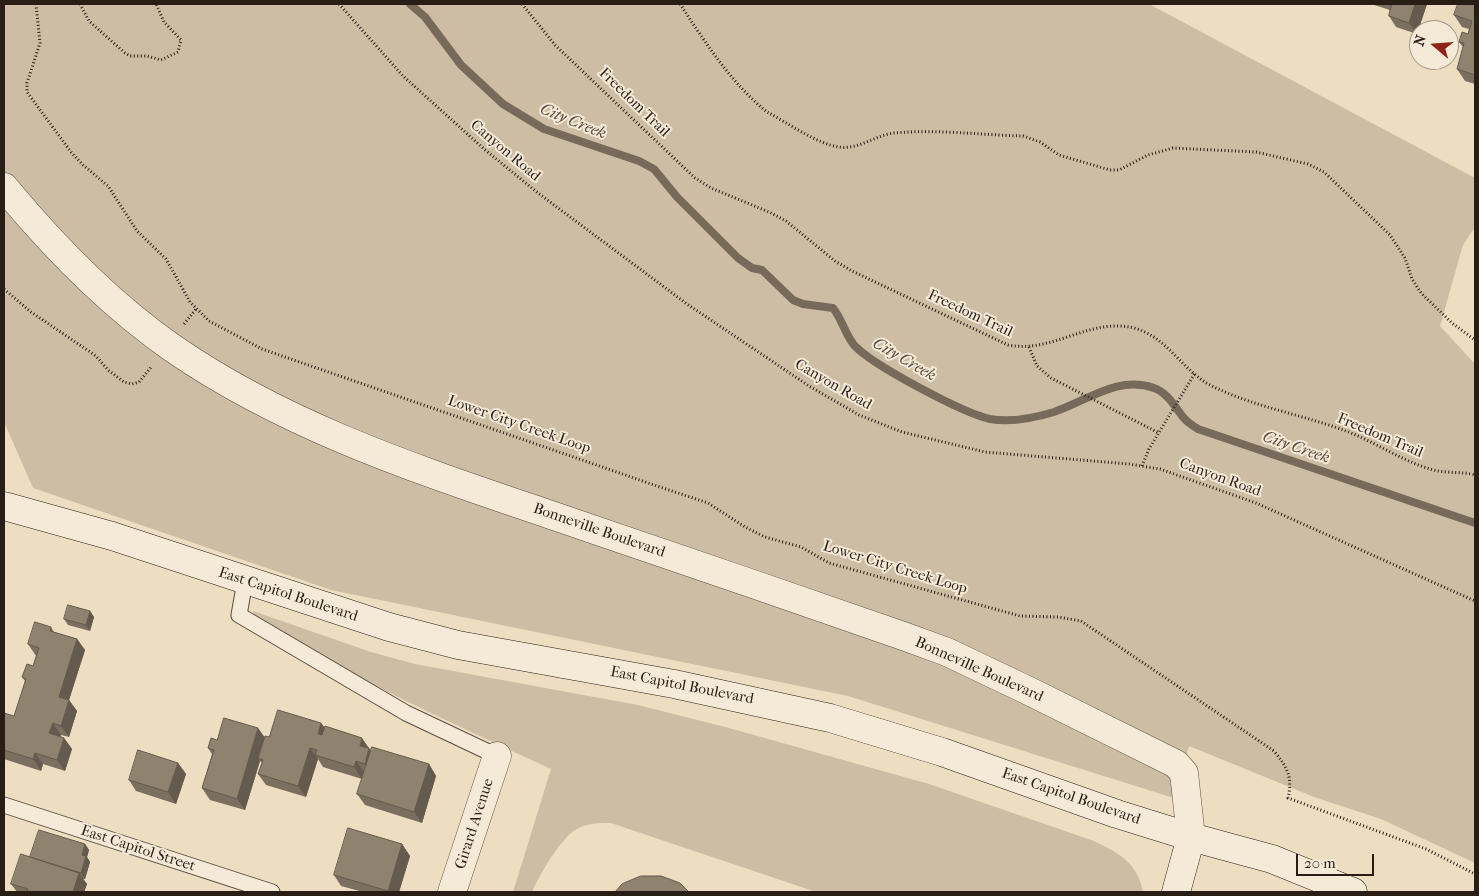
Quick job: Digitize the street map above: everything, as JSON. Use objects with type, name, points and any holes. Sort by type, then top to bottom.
[{"type":"street","name":"Bonneville Boulevard","points":[[4,187],[75,266],[117,304],[168,345],[230,384],[301,422],[410,466],[947,652],[1176,764],[1184,773],[1190,837],[1176,892]]},
{"type":"street","name":"East Capitol Boulevard","points":[[4,506],[112,536],[245,582],[389,627],[458,645],[674,684],[830,718],[942,752],[1117,814],[1190,837],[1272,859],[1353,892]]},
{"type":"street","name":"Girard Avenue","points":[[452,892],[497,756]]},
{"type":"lane","points":[[245,582],[240,615],[406,713],[497,756]]},
{"type":"lane","name":"East Capitol Street","points":[[4,805],[272,892]]},
{"type":"path","name":"Lower City Creek Loop","points":[[36,4],[40,43],[30,71],[27,92],[77,159],[108,186],[137,231],[166,259],[182,289],[196,309],[209,321],[262,349],[657,486],[689,495],[708,503],[745,528],[765,537],[801,547],[829,563],[1020,616],[1058,617],[1081,621],[1274,751],[1286,766],[1291,778],[1288,798],[1426,849],[1475,874]]},
{"type":"path","points":[[80,4],[90,21],[125,53],[130,56],[166,59],[178,52],[181,40],[164,22],[156,4]]},
{"type":"path","name":"Canyon Road","points":[[339,4],[403,76],[484,149],[538,193],[687,304],[833,402],[859,415],[902,432],[985,452],[1142,466],[1193,480],[1256,503],[1475,601]]},
{"type":"path","name":"Freedom Trail","points":[[522,4],[555,44],[695,178],[711,188],[786,221],[835,261],[852,271],[1000,342],[1019,348],[1029,347],[1094,328],[1124,326],[1147,334],[1164,345],[1209,385],[1229,394],[1351,433],[1431,470],[1475,475]]},
{"type":"path","points":[[680,4],[723,66],[759,106],[802,130],[839,147],[855,146],[883,134],[909,132],[1024,136],[1040,142],[1059,155],[1110,170],[1124,168],[1148,155],[1173,148],[1256,152],[1308,164],[1324,172],[1390,235],[1405,258],[1412,279],[1421,293],[1452,323],[1475,340]]},
{"type":"path","points":[[4,289],[31,312],[96,356],[108,370],[124,382],[132,384],[139,382],[157,360]]},
{"type":"path","points":[[181,329],[196,309]]},
{"type":"path","points":[[1029,347],[1033,358],[1044,373],[1159,433]]},
{"type":"path","points":[[1142,466],[1166,420],[1194,373]]},
{"type":"shaded area","points":[[4,4],[1149,4],[1475,178],[1475,227],[1463,245],[1440,326],[1475,364],[1475,863],[1381,819],[1314,797],[1189,746],[1174,798],[848,696],[331,590],[33,488],[4,422]]},
{"type":"shaded area","points":[[253,611],[371,652],[415,664],[638,705],[729,728],[929,784],[1103,845],[1132,866],[1137,873],[1143,892],[816,892],[611,823],[598,823],[577,829],[564,840],[551,858],[532,892],[513,892],[551,769],[439,717],[328,661],[256,620]]},
{"type":"building","points":[[1392,4],[1415,4],[1409,23],[1389,16]]},
{"type":"building","points":[[1458,4],[1475,4],[1475,75],[1459,70],[1464,43],[1459,42],[1462,32],[1468,34],[1472,21],[1454,15]]},
{"type":"building","points":[[68,605],[90,611],[86,625],[64,619]]},
{"type":"building","points":[[35,622],[51,627],[50,631],[77,639],[59,697],[69,700],[61,726],[53,723],[49,733],[64,738],[57,760],[35,753],[33,759],[4,750],[4,713],[14,716],[26,679],[22,677],[27,664],[33,666],[39,648],[28,644]]},
{"type":"building","points":[[278,710],[321,723],[318,734],[322,735],[325,726],[362,738],[360,746],[369,748],[365,764],[356,761],[354,767],[315,755],[317,750],[310,748],[298,786],[258,774],[263,760],[258,758],[265,736],[269,737]]},
{"type":"building","points":[[224,718],[258,728],[237,799],[202,788],[214,750],[208,748],[211,738],[217,740]]},
{"type":"building","points":[[372,747],[429,764],[414,812],[357,794]]},
{"type":"building","points":[[138,750],[178,763],[168,792],[129,780]]},
{"type":"building","points":[[348,828],[402,844],[388,891],[334,875]]},
{"type":"building","points":[[39,830],[85,844],[82,855],[86,856],[81,873],[30,857]]},
{"type":"building","points":[[21,854],[79,873],[73,892],[27,892],[28,889],[11,884]]},
{"type":"building","points":[[641,876],[661,876],[680,883],[689,892],[615,892],[622,884]]},
{"type":"waterway","name":"City Creek","points":[[410,4],[425,17],[461,65],[503,104],[544,129],[639,161],[654,169],[677,197],[738,258],[752,268],[762,270],[793,300],[803,304],[833,308],[851,341],[864,354],[898,376],[960,408],[990,419],[1014,420],[1030,418],[1054,412],[1115,387],[1141,385],[1154,388],[1163,393],[1185,419],[1198,429],[1475,523]]}]
